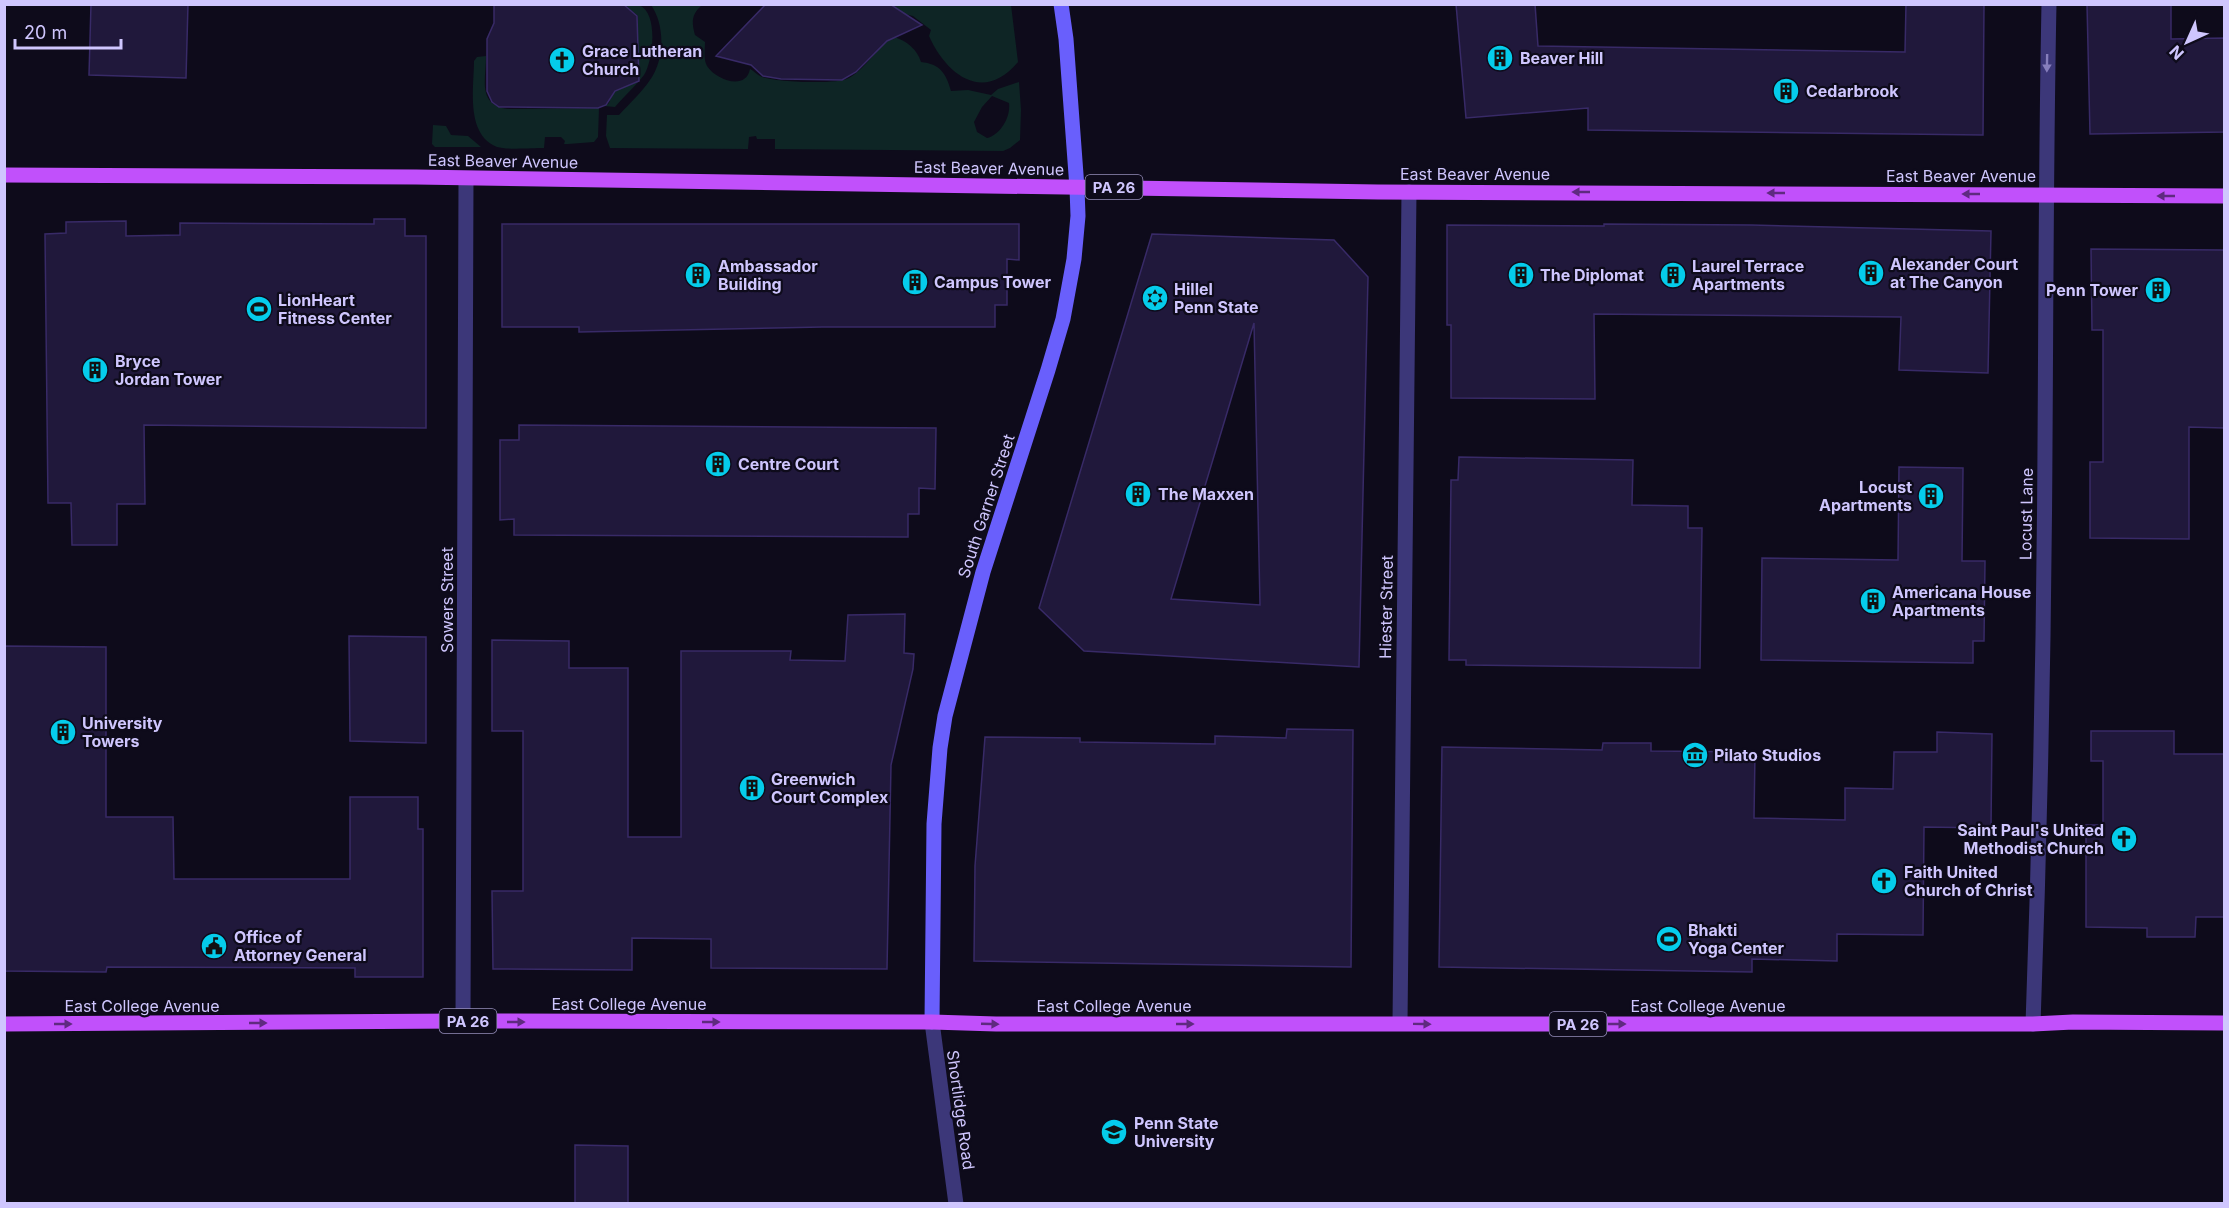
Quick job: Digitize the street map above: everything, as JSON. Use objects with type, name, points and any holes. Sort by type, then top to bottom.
[{"type":"main road","name":"East Beaver Avenue","points":[[4,175],[1409,192],[2224,196]]},
{"type":"main road","name":"East College Avenue","points":[[4,1024],[463,1021],[996,1024],[2224,1023]]},
{"type":"street","name":"South Garner Street","points":[[932,1022],[934,824],[945,716],[983,572],[1033,421],[1063,319],[1074,259],[1078,216],[1077,188],[1066,39],[1061,4]]},
{"type":"street","name":"Locust Lane","points":[[2034,1023],[2041,717],[2049,4]]},
{"type":"street","name":"Sowers Street","points":[[463,1021],[466,179]]},
{"type":"street","name":"Hiester Street","points":[[1400,1023],[1409,192]]},
{"type":"street","name":"Shortlidge Road","points":[[932,1022],[956,1203]]},
{"type":"green space","points":[[625,5],[639,5],[649,17],[652,27],[650,59],[644,75],[615,107],[604,106],[609,103],[612,93],[638,80],[638,16]]},
{"type":"green space","points":[[651,5],[702,5],[693,18],[695,35],[705,42],[707,66],[717,75],[730,81],[743,80],[750,69],[762,77],[780,80],[832,82],[842,80],[855,74],[894,37],[911,46],[921,62],[938,67],[947,79],[951,91],[968,90],[991,95],[998,89],[1019,82],[1020,140],[1003,151],[775,149],[775,139],[757,139],[756,136],[749,137],[748,149],[610,148],[606,136],[607,115],[619,115],[640,93],[655,72],[661,52],[661,32],[656,13]],"holes":[[[992,96],[1009,103],[1006,119],[996,133],[987,138],[977,132],[974,122],[982,107]]]},
{"type":"green space","points":[[892,5],[1011,5],[1018,62],[1005,74],[992,81],[980,82],[967,79],[956,73],[946,63],[929,36],[931,30],[913,16],[905,14]]},
{"type":"green space","points":[[486,56],[485,90],[491,102],[498,107],[508,109],[599,108],[598,137],[594,142],[564,144],[565,141],[561,137],[545,137],[544,148],[501,148],[487,141],[480,132],[473,109],[474,61],[477,57]]},
{"type":"green space","points":[[433,125],[446,126],[451,135],[468,136],[481,147],[435,147],[432,144]]},
{"type":"building","points":[[91,4],[188,4],[186,78],[89,75]]},
{"type":"building","name":"Grace Lutheran Church","points":[[494,4],[623,4],[637,16],[639,81],[615,91],[606,105],[598,108],[499,107],[492,102],[487,91],[487,39],[494,23]]},
{"type":"building","name":"Grace Lutheran Church","points":[[766,4],[890,4],[922,25],[887,41],[856,72],[842,80],[781,79],[763,76],[751,65],[716,56]]},
{"type":"building","name":"Cedarbrook","points":[[1456,4],[1535,4],[1538,46],[1905,52],[1906,4],[1984,4],[1983,135],[1588,130],[1588,108],[1466,118]]},
{"type":"building","points":[[2087,4],[2171,4],[2171,39],[2224,38],[2224,132],[2090,134]]},
{"type":"building","points":[[374,219],[405,219],[405,236],[426,236],[426,428],[144,425],[145,504],[117,504],[117,545],[72,545],[71,503],[48,503],[45,234],[66,233],[66,222],[126,221],[126,236],[180,235],[180,223],[374,224]]},
{"type":"building","points":[[502,224],[1019,224],[1019,260],[1007,259],[1007,305],[995,305],[995,327],[822,327],[579,332],[579,327],[502,327]]},
{"type":"building","points":[[1604,224],[1991,231],[1988,373],[1899,370],[1901,317],[1594,314],[1595,399],[1451,398],[1451,325],[1447,325],[1447,225],[1604,226]]},
{"type":"building","name":"The Maxxen","points":[[1152,234],[1334,240],[1368,277],[1359,667],[1084,651],[1039,608]],"holes":[[[1254,323],[1260,605],[1171,599]]]},
{"type":"building","points":[[2091,249],[2224,250],[2224,428],[2189,427],[2189,539],[2090,538],[2090,462],[2103,462],[2103,330],[2092,330]]},
{"type":"building","name":"Centre Court","points":[[519,425],[936,428],[935,489],[919,488],[919,514],[908,514],[908,537],[514,535],[514,519],[500,520],[500,440],[519,440]]},
{"type":"building","points":[[1459,457],[1633,460],[1632,505],[1688,506],[1688,528],[1702,528],[1700,668],[1466,665],[1466,660],[1449,660],[1451,480],[1458,480]]},
{"type":"building","name":"Americana House Apartments","points":[[1899,467],[1963,468],[1962,561],[1985,561],[1984,641],[1973,641],[1973,663],[1761,660],[1762,558],[1898,560]]},
{"type":"building","points":[[905,614],[904,653],[914,654],[913,669],[891,765],[887,969],[711,968],[711,939],[632,938],[632,970],[493,969],[492,891],[523,891],[523,731],[492,731],[492,640],[569,641],[569,668],[628,668],[628,837],[681,837],[681,651],[791,651],[790,660],[845,661],[848,615]]},
{"type":"building","points":[[349,636],[426,637],[426,743],[350,741]]},
{"type":"building","points":[[4,646],[106,647],[106,817],[173,817],[174,879],[350,879],[350,797],[418,797],[418,829],[423,829],[423,977],[355,977],[355,968],[107,967],[106,972],[4,971]]},
{"type":"building","points":[[1287,729],[1353,730],[1351,967],[974,961],[975,866],[985,737],[1080,738],[1080,742],[1215,744],[1215,736],[1286,738]]},
{"type":"building","name":"Saint Paul's United Methodist Church","points":[[2091,731],[2174,731],[2174,754],[2224,754],[2224,917],[2196,917],[2195,937],[2147,937],[2147,928],[2086,927],[2086,825],[2103,825],[2103,761],[2091,761]]},
{"type":"building","points":[[1937,732],[1992,734],[1991,828],[1924,827],[1923,935],[1837,934],[1837,961],[1752,959],[1752,972],[1439,967],[1442,747],[1602,750],[1603,743],[1651,743],[1651,751],[1755,752],[1754,818],[1845,820],[1845,788],[1893,789],[1894,752],[1937,752]]},
{"type":"building","points":[[575,1145],[628,1146],[628,1203],[575,1203]]},
{"type":"place","name":"Beaver Hill","points":[[1500,58]]},
{"type":"place","name":"Grace Lutheran Church","points":[[562,60]]},
{"type":"place","name":"Cedarbrook","points":[[1786,91]]},
{"type":"place","name":"Alexander Court at The Canyon","points":[[1871,273]]},
{"type":"place","name":"Ambassador Building","points":[[698,275]]},
{"type":"place","name":"The Diplomat","points":[[1521,275]]},
{"type":"place","name":"Laurel Terrace Apartments","points":[[1673,275]]},
{"type":"place","name":"Campus Tower","points":[[915,282]]},
{"type":"place","name":"Penn Tower","points":[[2158,290]]},
{"type":"place","name":"Hillel Penn State","points":[[1155,298]]},
{"type":"place","name":"LionHeart Fitness Center","points":[[259,309]]},
{"type":"place","name":"Bryce Jordan Tower","points":[[95,370]]},
{"type":"place","name":"Centre Court","points":[[718,464]]},
{"type":"place","name":"The Maxxen","points":[[1138,494]]},
{"type":"place","name":"Locust Apartments","points":[[1931,496]]},
{"type":"place","name":"Americana House Apartments","points":[[1873,601]]},
{"type":"place","name":"University Towers","points":[[63,732]]},
{"type":"place","name":"Pilato Studios","points":[[1695,755]]},
{"type":"place","name":"Greenwich Court Complex","points":[[752,788]]},
{"type":"place","name":"Saint Paul's United Methodist Church","points":[[2124,839]]},
{"type":"place","name":"Faith United Church of Christ","points":[[1884,881]]},
{"type":"place","name":"Bhakti Yoga Center","points":[[1669,939]]},
{"type":"place","name":"Office of Attorney General","points":[[214,946]]},
{"type":"place","name":"Penn State University","points":[[1114,1132]]}]
